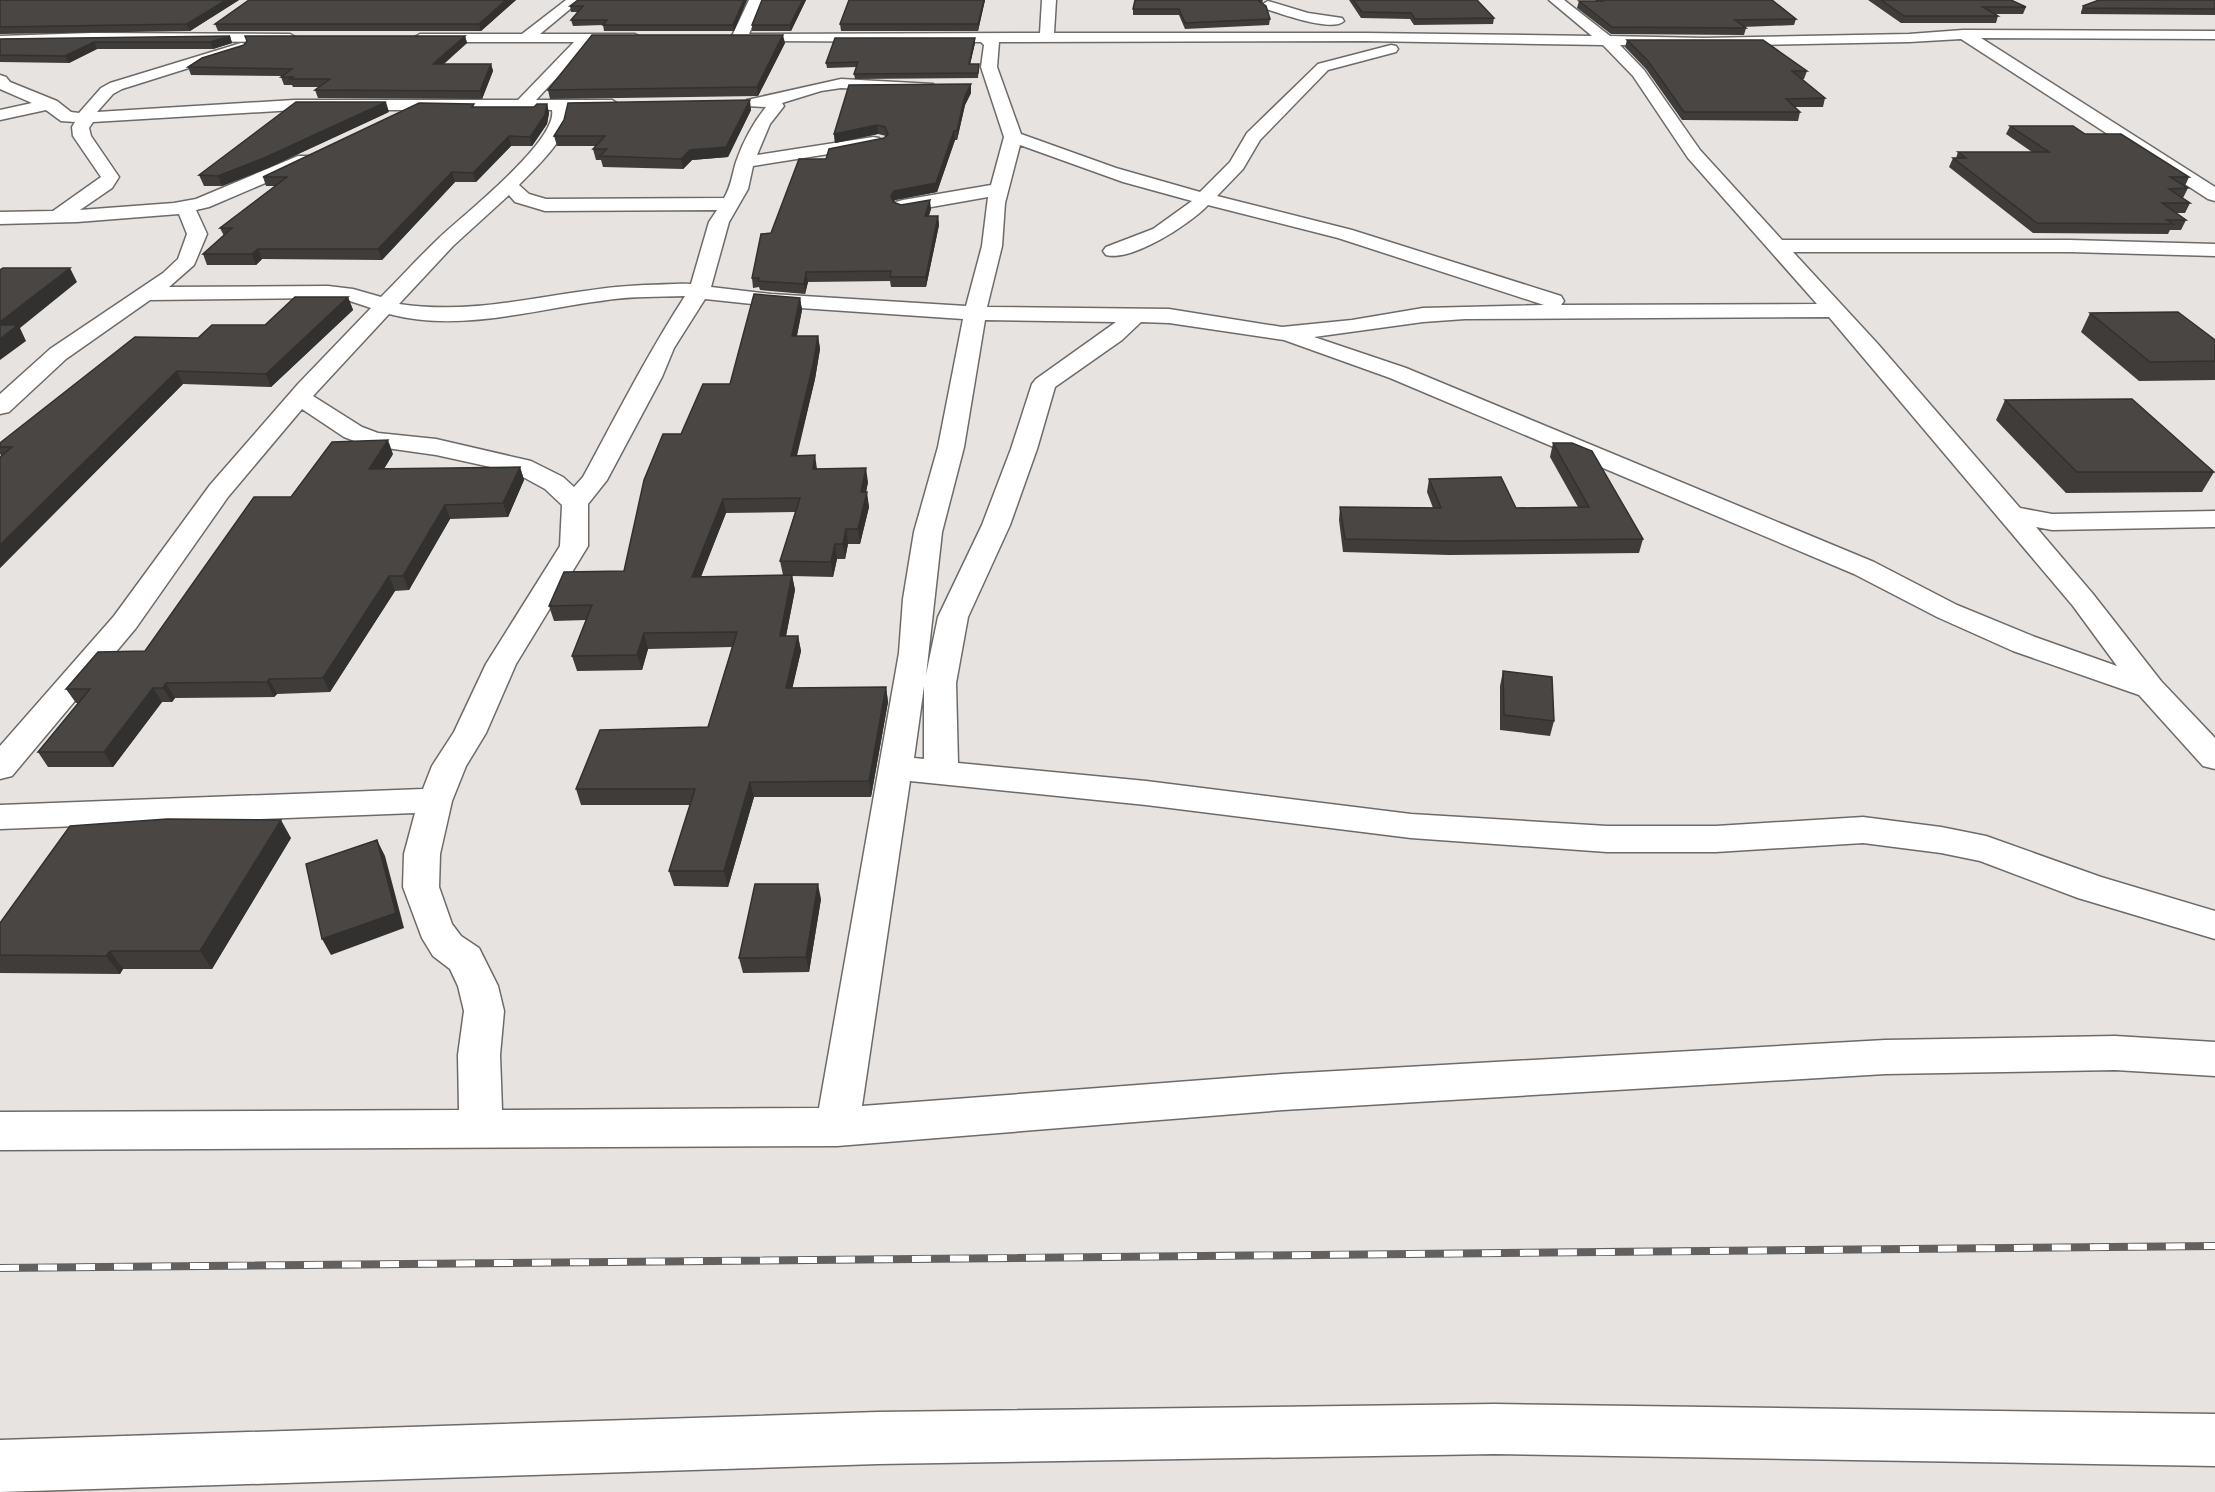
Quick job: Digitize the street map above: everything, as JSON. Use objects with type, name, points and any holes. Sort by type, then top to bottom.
[{"type":"street","points":[[526,38],[574,0]]},
{"type":"street","points":[[1047,37],[1049,0]]},
{"type":"street","points":[[1556,0],[1565,10],[1604,39],[1639,74],[1694,154],[1835,310],[2083,600],[2150,688],[2215,758]]},
{"type":"street","points":[[1268,5],[1306,17],[1344,22]]},
{"type":"street","points":[[1338,7],[1344,22],[1355,37]]},
{"type":"street","points":[[807,38],[759,14],[734,38],[807,38],[983,37],[1355,37],[1704,42],[1909,38],[1964,34],[2215,35]]},
{"type":"street","points":[[194,37],[213,24]]},
{"type":"street","points":[[1964,34],[2215,195]]},
{"type":"street","points":[[837,1127],[914,653],[918,599],[928,532],[951,447],[975,313],[992,246],[993,222],[1013,137],[988,62],[992,43],[983,37]]},
{"type":"street","points":[[0,115],[106,91],[129,81],[273,38]]},
{"type":"street","points":[[0,40],[309,38]]},
{"type":"street","points":[[404,38],[645,38]]},
{"type":"street","points":[[522,105],[586,38]]},
{"type":"street","points":[[1113,251],[1160,232],[1191,212],[1206,199],[1237,165],[1253,137],[1323,67],[1433,39]]},
{"type":"street","points":[[737,104],[771,103],[787,96],[835,84],[850,78],[854,69]]},
{"type":"street","points":[[0,80],[15,91],[48,104],[67,117],[83,118]]},
{"type":"street","points":[[835,84],[942,87]]},
{"type":"street","points":[[977,85],[996,84]]},
{"type":"street","points":[[57,217],[106,184],[110,177],[82,136],[81,127],[83,118],[106,91]]},
{"type":"street","points":[[481,1128],[479,1055],[484,1011],[478,986],[465,959],[447,946],[435,928],[421,887],[422,854],[435,801],[449,766],[470,733],[501,664],[574,546],[575,503],[594,480],[650,377],[663,348],[699,291],[705,277],[719,222],[739,189],[745,162],[762,123],[776,106],[771,103]]},
{"type":"street","points":[[304,105],[325,114],[333,122]]},
{"type":"street","points":[[0,128],[83,118],[304,105],[629,105]]},
{"type":"street","points":[[379,125],[422,105]]},
{"type":"street","points":[[0,768],[125,622],[219,491],[299,398],[383,306],[446,242],[509,185],[556,131],[561,115],[558,106]]},
{"type":"street","points":[[1013,137],[1104,170],[1206,199],[1274,213],[1392,247],[1489,282],[1584,311]]},
{"type":"street","points":[[745,162],[850,148],[878,141]]},
{"type":"street","points":[[0,218],[131,213],[185,207],[239,189],[316,154]]},
{"type":"street","points":[[509,185],[522,198],[546,205],[730,204]]},
{"type":"street","points":[[903,206],[1000,189]]},
{"type":"street","points":[[0,407],[58,354],[147,294],[187,261],[198,234],[185,207]]},
{"type":"street","points":[[1777,246],[2070,246],[2215,250]]},
{"type":"street","points":[[147,294],[328,292],[353,295],[405,312],[441,315],[477,314],[609,293],[699,291],[771,300],[975,313],[1169,316],[1282,334],[1398,373],[1864,568],[1947,611],[2024,644],[2150,688]]},
{"type":"street","points":[[1282,334],[1352,327],[1423,315],[1584,311],[1835,310]]},
{"type":"street","points":[[941,771],[940,683],[953,617],[996,525],[1024,449],[1044,384],[1114,335],[1137,314]]},
{"type":"street","points":[[299,398],[353,432],[374,440],[436,447],[522,466],[554,483],[575,503]]},
{"type":"street","points":[[2011,515],[2063,522],[2215,519]]},
{"type":"street","points":[[895,768],[1146,793],[1411,826],[1607,839],[1716,839],[1863,830],[1941,840],[1986,849],[2091,888],[2215,925]]},
{"type":"street","points":[[0,817],[394,800],[435,801]]},
{"type":"street","points":[[0,1131],[837,1127],[1283,1092],[1886,1057],[2115,1053],[2215,1059]]},
{"type":"street","points":[[14,1475],[866,1438],[1494,1428],[2215,1440]]},
{"type":"building","points":[[0,0],[226,0],[187,24],[0,27]]},
{"type":"building","points":[[249,0],[506,0],[479,24],[215,24]]},
{"type":"building","points":[[578,0],[744,0],[733,25],[603,25],[607,20],[571,20],[583,6],[570,6]]},
{"type":"building","points":[[762,0],[803,0],[790,25],[752,25]]},
{"type":"building","points":[[849,0],[984,0],[978,24],[840,24]]},
{"type":"building","points":[[1135,0],[1260,0],[1266,6],[1270,19],[1185,23],[1179,9],[1133,9]]},
{"type":"building","points":[[1353,0],[1477,0],[1494,18],[1415,19],[1411,13],[1362,12]]},
{"type":"building","points":[[1772,0],[1796,19],[1735,20],[1746,28],[1612,27],[1579,1]]},
{"type":"building","points":[[1881,0],[2011,0],[2026,7],[1983,7],[1998,16],[1904,16]]},
{"type":"building","points":[[2099,0],[2215,0],[2215,9],[2084,8],[2083,6]]},
{"type":"building","points":[[592,35],[783,35],[757,87],[548,90]]},
{"type":"building","points":[[230,36],[210,42],[94,42],[65,56],[0,55],[0,39]]},
{"type":"building","points":[[245,36],[465,36],[433,64],[491,64],[480,91],[315,90],[330,79],[281,77],[292,69],[188,67],[202,58],[244,45],[247,41]]},
{"type":"building","points":[[835,38],[975,38],[969,64],[979,64],[978,73],[854,74],[858,62],[826,63]]},
{"type":"building","points":[[1627,40],[1763,40],[1807,71],[1792,71],[1825,98],[1786,99],[1800,112],[1684,112],[1648,61]]},
{"type":"building","points":[[971,84],[965,96],[957,131],[954,131],[936,183],[894,191],[891,196],[893,202],[901,205],[930,200],[925,216],[938,216],[926,277],[890,277],[891,271],[806,272],[804,284],[758,281],[759,278],[752,278],[761,234],[771,233],[799,159],[826,159],[829,149],[884,138],[888,134],[885,127],[877,125],[834,134],[849,85]]},
{"type":"building","points":[[750,100],[726,147],[690,150],[681,159],[600,156],[607,149],[593,149],[605,136],[554,136],[564,120],[568,103]]},
{"type":"building","points":[[296,102],[386,102],[264,158],[218,176],[199,175]]},
{"type":"building","points":[[419,103],[474,104],[472,107],[534,107],[537,104],[547,104],[545,115],[530,137],[509,136],[473,173],[452,172],[378,249],[258,249],[252,254],[203,254],[232,228],[220,228],[287,177],[263,177]]},
{"type":"building","points":[[2010,126],[2073,126],[2085,134],[2121,134],[2189,177],[2170,177],[2188,188],[2169,189],[2190,203],[2162,203],[2186,220],[2167,220],[2173,224],[2037,223],[1953,158],[1966,158],[1958,152],[2049,152]]},
{"type":"building","points":[[3,268],[70,268],[0,322],[0,270]]},
{"type":"building","points":[[754,294],[800,298],[792,336],[818,336],[791,456],[815,455],[813,469],[866,468],[861,492],[867,492],[858,529],[846,529],[843,544],[835,544],[831,562],[780,561],[800,498],[723,499],[692,577],[792,575],[780,636],[798,636],[786,688],[886,687],[869,781],[750,782],[724,871],[669,871],[695,789],[576,789],[600,730],[708,727],[737,632],[644,633],[637,655],[572,656],[592,605],[549,606],[564,572],[624,571],[644,480],[663,434],[681,434],[703,384],[730,384]]},
{"type":"building","points":[[295,297],[348,297],[266,374],[177,371],[0,545],[0,457],[12,447],[0,447],[0,443],[135,337],[198,338],[212,325],[265,325]]},
{"type":"building","points":[[2178,312],[2215,340],[2215,361],[2150,362],[2090,313]]},
{"type":"building","points":[[0,325],[18,325],[0,339]]},
{"type":"building","points":[[2132,399],[2214,472],[2077,472],[2005,400]]},
{"type":"building","points":[[388,440],[369,469],[520,467],[503,503],[445,505],[403,576],[389,576],[323,678],[269,679],[267,682],[166,683],[163,688],[153,688],[104,752],[38,752],[90,689],[66,689],[98,652],[145,651],[254,497],[291,497],[332,442]]},
{"type":"building","points":[[1553,443],[1572,443],[1592,451],[1643,539],[1452,541],[1345,539],[1340,507],[1441,508],[1429,479],[1501,477],[1516,508],[1589,507]]},
{"type":"building","points":[[1503,671],[1552,677],[1554,721],[1504,715]]},
{"type":"building","points":[[167,819],[281,820],[200,951],[110,951],[106,956],[0,955],[0,923],[70,826]]},
{"type":"building","points":[[377,840],[396,913],[322,939],[306,864]]},
{"type":"building","points":[[755,884],[818,884],[806,957],[739,958]]},
{"type":"railway","points":[[0,1268],[2215,1246]]}]
